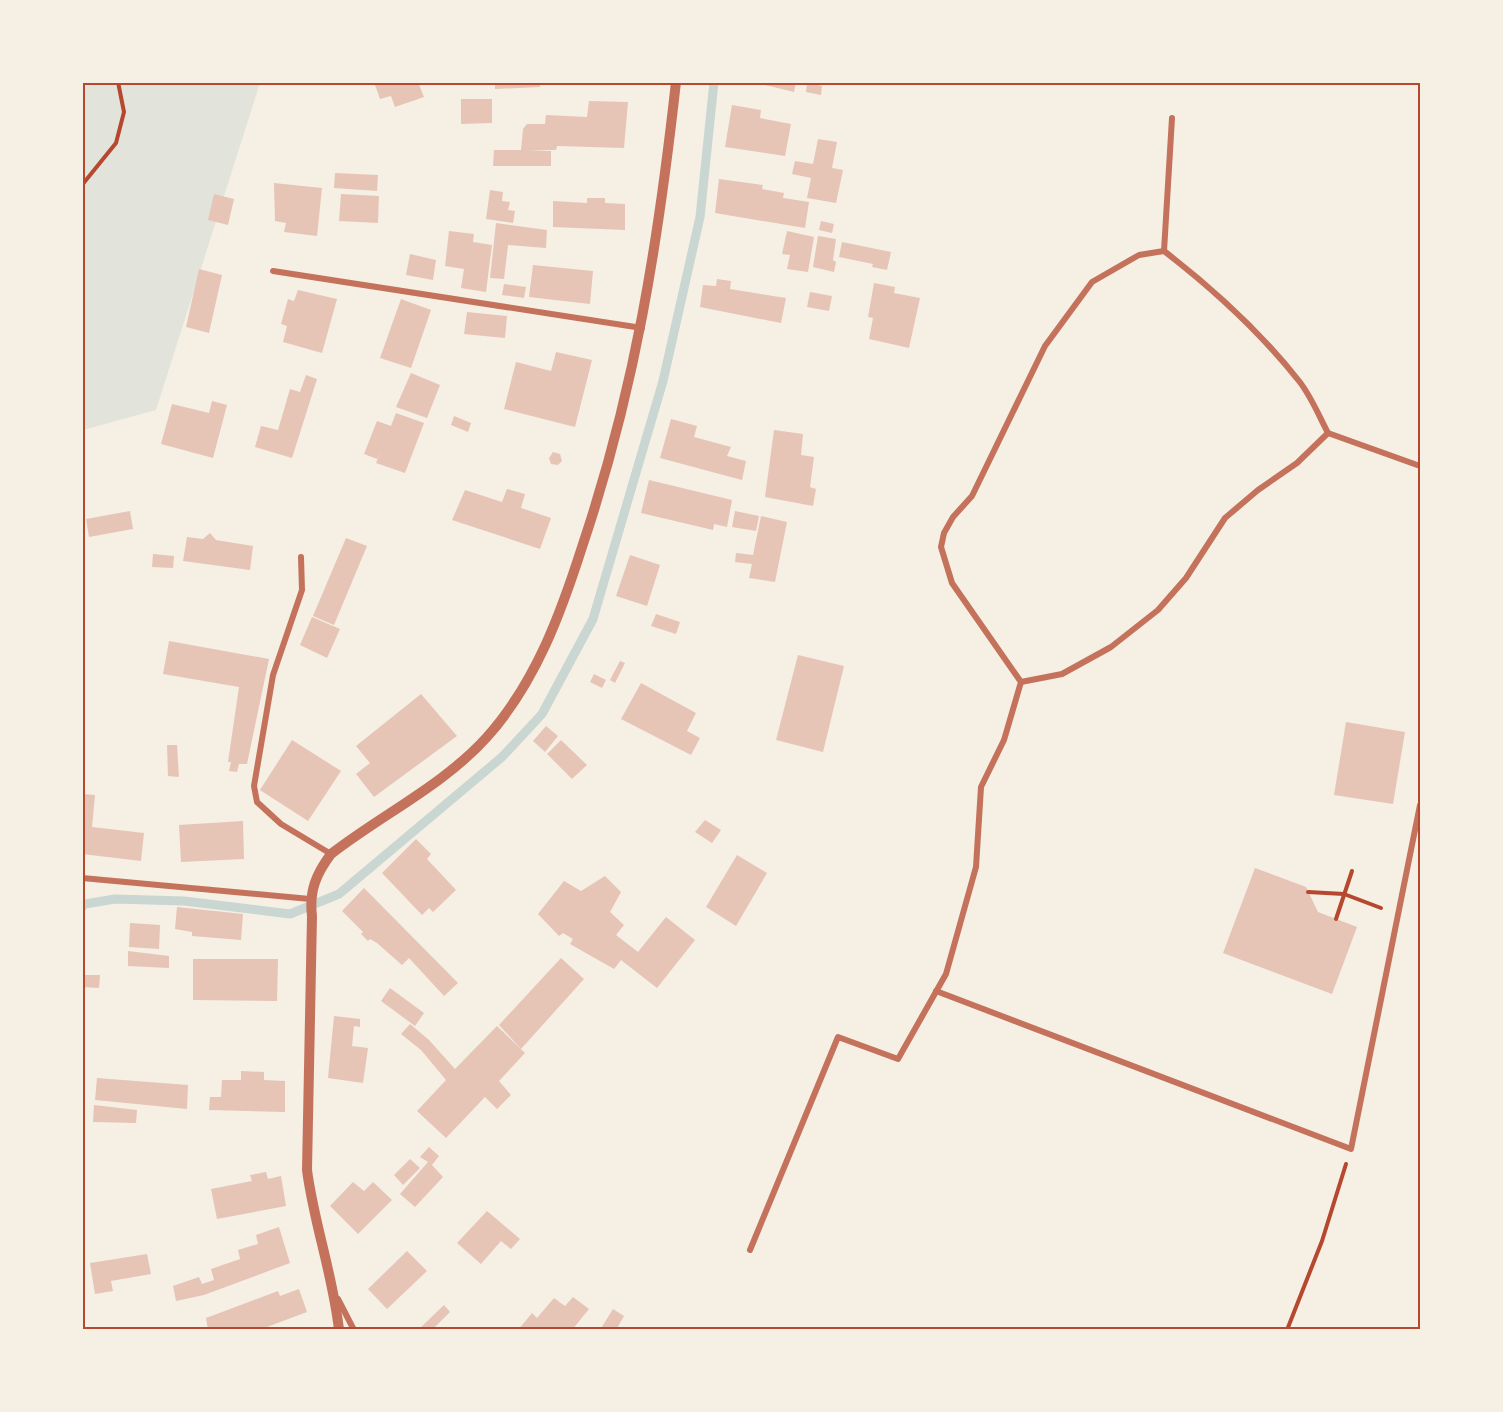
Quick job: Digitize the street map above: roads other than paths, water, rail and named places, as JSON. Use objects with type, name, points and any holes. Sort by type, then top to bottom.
[{"type":"street","points":[[339,1329],[335,1293],[311,1204],[307,1170],[312,916],[310,899],[318,872],[331,854],[451,769],[486,738],[513,704],[530,677],[553,629],[596,507],[642,328],[658,235],[676,82]]},
{"type":"street","points":[[1164,250],[1172,118]]},
{"type":"street","points":[[1021,682],[952,583],[941,547],[944,533],[952,518],[972,496],[1046,346],[1092,282],[1138,255],[1164,250],[1189,270],[1266,344],[1300,383],[1328,433],[1420,466]]},
{"type":"street","points":[[273,271],[642,328]]},
{"type":"street","points":[[1021,682],[1062,674],[1110,648],[1158,610],[1186,578],[1225,518],[1258,490],[1297,463],[1328,433]]},
{"type":"street","points":[[301,557],[302,591],[273,675],[254,786],[257,802],[282,824],[331,854]]},
{"type":"street","points":[[750,1250],[838,1038],[898,1059],[946,974],[976,867],[981,787],[1004,740],[1021,682]]},
{"type":"street","points":[[936,991],[1351,1149],[1420,805]]},
{"type":"street","points":[[82,878],[310,899]]},
{"type":"street","points":[[335,1293],[354,1329]]},
{"type":"waterway","points":[[82,907],[85,904],[115,899],[184,901],[290,914],[339,894],[502,757],[542,714],[593,619],[663,381],[700,217],[714,82]]}]
